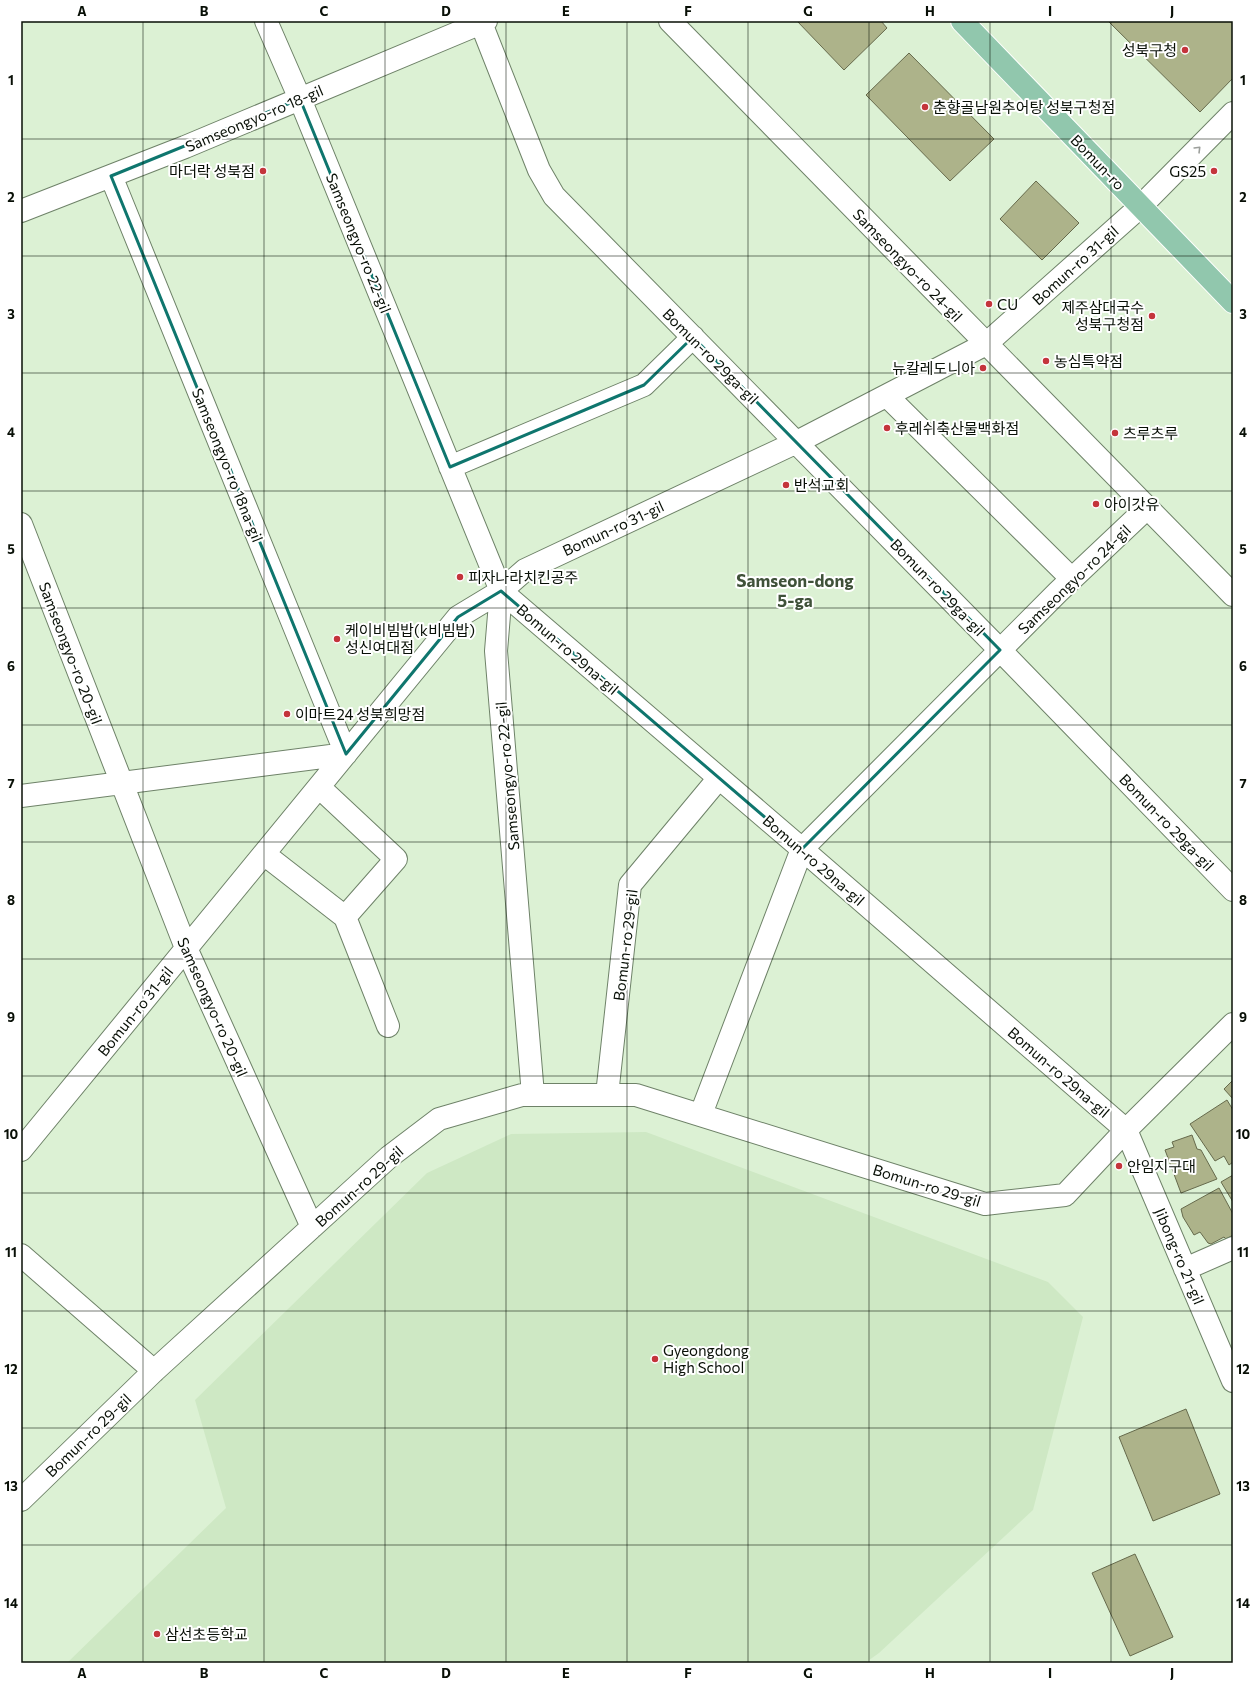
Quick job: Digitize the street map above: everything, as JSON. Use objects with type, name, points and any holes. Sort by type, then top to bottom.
[{"type":"main road","name":"Bomun-ro","points":[[962,21],[1233,302]]},
{"type":"street","name":"Samseongyo-ro 22-gil","points":[[266,21],[300,99],[501,591],[496,651],[533,1095]]},
{"type":"street","name":"Samseongyo-ro 24-gil","points":[[670,21],[1233,596]]},
{"type":"street","name":"Samseongyo-ro 18-gil","points":[[21,211],[185,147],[483,22]]},
{"type":"street","name":"Bomun-ro 29ga-gil","points":[[483,22],[539,170],[554,196],[797,442],[1233,890]]},
{"type":"street","name":"Bomun-ro 31-gil","points":[[21,1150],[458,617],[501,591],[525,570],[797,442],[986,344],[1141,206],[1233,113]]},
{"type":"street","name":"Samseongyo-ro 18na-gil","points":[[111,176],[346,754]]},
{"type":"street","points":[[450,467],[644,385],[693,337]]},
{"type":"street","points":[[887,396],[1072,579]]},
{"type":"street","name":"Samseongyo-ro 24-gil","points":[[1000,650],[1147,508]]},
{"type":"street","name":"Samseongyo-ro 20-gil","points":[[21,524],[186,948],[312,1227]]},
{"type":"street","name":"Bomun-ro 29na-gil","points":[[501,591],[1126,1130]]},
{"type":"street","points":[[701,1114],[802,849],[1000,650]]},
{"type":"street","points":[[21,796],[346,754]]},
{"type":"street","name":"Bomun-ro 29-gil","points":[[607,1095],[630,885],[719,778]]},
{"type":"street","points":[[319,787],[396,859],[345,917]]},
{"type":"street","points":[[264,854],[345,917],[388,1026]]},
{"type":"street","name":"Bomun-ro 29-gil","points":[[21,1500],[154,1371],[390,1157],[439,1119],[522,1095],[636,1095],[701,1114],[985,1204],[1065,1195],[1126,1130],[1233,1024]]},
{"type":"street","name":"Jibong-ro 21-gil","points":[[1126,1130],[1233,1381]]},
{"type":"street","points":[[1185,1269],[1233,1248]]},
{"type":"street","points":[[21,1255],[154,1371]]},
{"type":"highlighted area","points":[[300,99],[450,467],[644,385],[693,337],[1000,650],[802,849],[501,591],[458,617],[346,754],[111,176]]},
{"type":"shaded area","name":"Gyeongdong High School","points":[[646,1132],[1048,1282],[1083,1317],[1033,1510],[879,1653],[865,1663],[67,1663],[226,1508],[195,1400],[427,1173],[511,1134]]},
{"type":"building","points":[[797,21],[881,21],[887,28],[844,70]]},
{"type":"building","name":"성북구청","points":[[1108,21],[1233,21],[1233,78],[1200,112]]},
{"type":"building","points":[[909,53],[994,139],[950,181],[866,95]]},
{"type":"building","points":[[1036,181],[1079,223],[1042,260],[1000,219]]},
{"type":"building","points":[[1233,1080],[1233,1099],[1224,1089]]},
{"type":"building","points":[[1227,1100],[1233,1110],[1233,1162],[1229,1165],[1224,1156],[1215,1161],[1190,1124]]},
{"type":"building","points":[[1192,1135],[1197,1149],[1201,1150],[1217,1179],[1181,1193],[1165,1150],[1174,1147],[1172,1142]]},
{"type":"building","points":[[1233,1175],[1233,1202],[1221,1182]]},
{"type":"building","points":[[1219,1188],[1233,1214],[1233,1235],[1226,1239],[1224,1237],[1211,1244],[1208,1243],[1200,1232],[1194,1235],[1183,1217],[1181,1209]]},
{"type":"building","points":[[1186,1409],[1220,1494],[1153,1521],[1119,1437]]},
{"type":"building","points":[[1135,1554],[1173,1637],[1130,1656],[1092,1573]]},
{"type":"place","name":"성북구청","points":[[1185,50]]},
{"type":"place","name":"춘향골남원추어탕 성북구청점","points":[[925,107]]},
{"type":"place","name":"마더락 성북점","points":[[263,171]]},
{"type":"place","name":"GS25","points":[[1214,171]]},
{"type":"place","name":"CU","points":[[989,304]]},
{"type":"place","name":"제주삼대국수 성북구청점","points":[[1152,316]]},
{"type":"place","name":"농심특약점","points":[[1046,361]]},
{"type":"place","name":"뉴칼레도니아","points":[[983,368]]},
{"type":"place","name":"후레쉬축산물백화점","points":[[887,428]]},
{"type":"place","name":"츠루츠루","points":[[1115,433]]},
{"type":"place","name":"반석교회","points":[[786,485]]},
{"type":"place","name":"아이갓유","points":[[1096,504]]},
{"type":"place","name":"피자나라치킨공주","points":[[460,577]]},
{"type":"place","name":"케이비빔밥(k비빔밥) 성신여대점","points":[[337,639]]},
{"type":"place","name":"이마트24 성북희망점","points":[[287,714]]},
{"type":"place","name":"안임지구대","points":[[1119,1166]]},
{"type":"place","name":"Gyeongdong High School","points":[[655,1359]]},
{"type":"place","name":"삼선초등학교","points":[[157,1634]]},
{"type":"district","name":"Samseon-dong 5-ga","points":[[795,590]]}]
